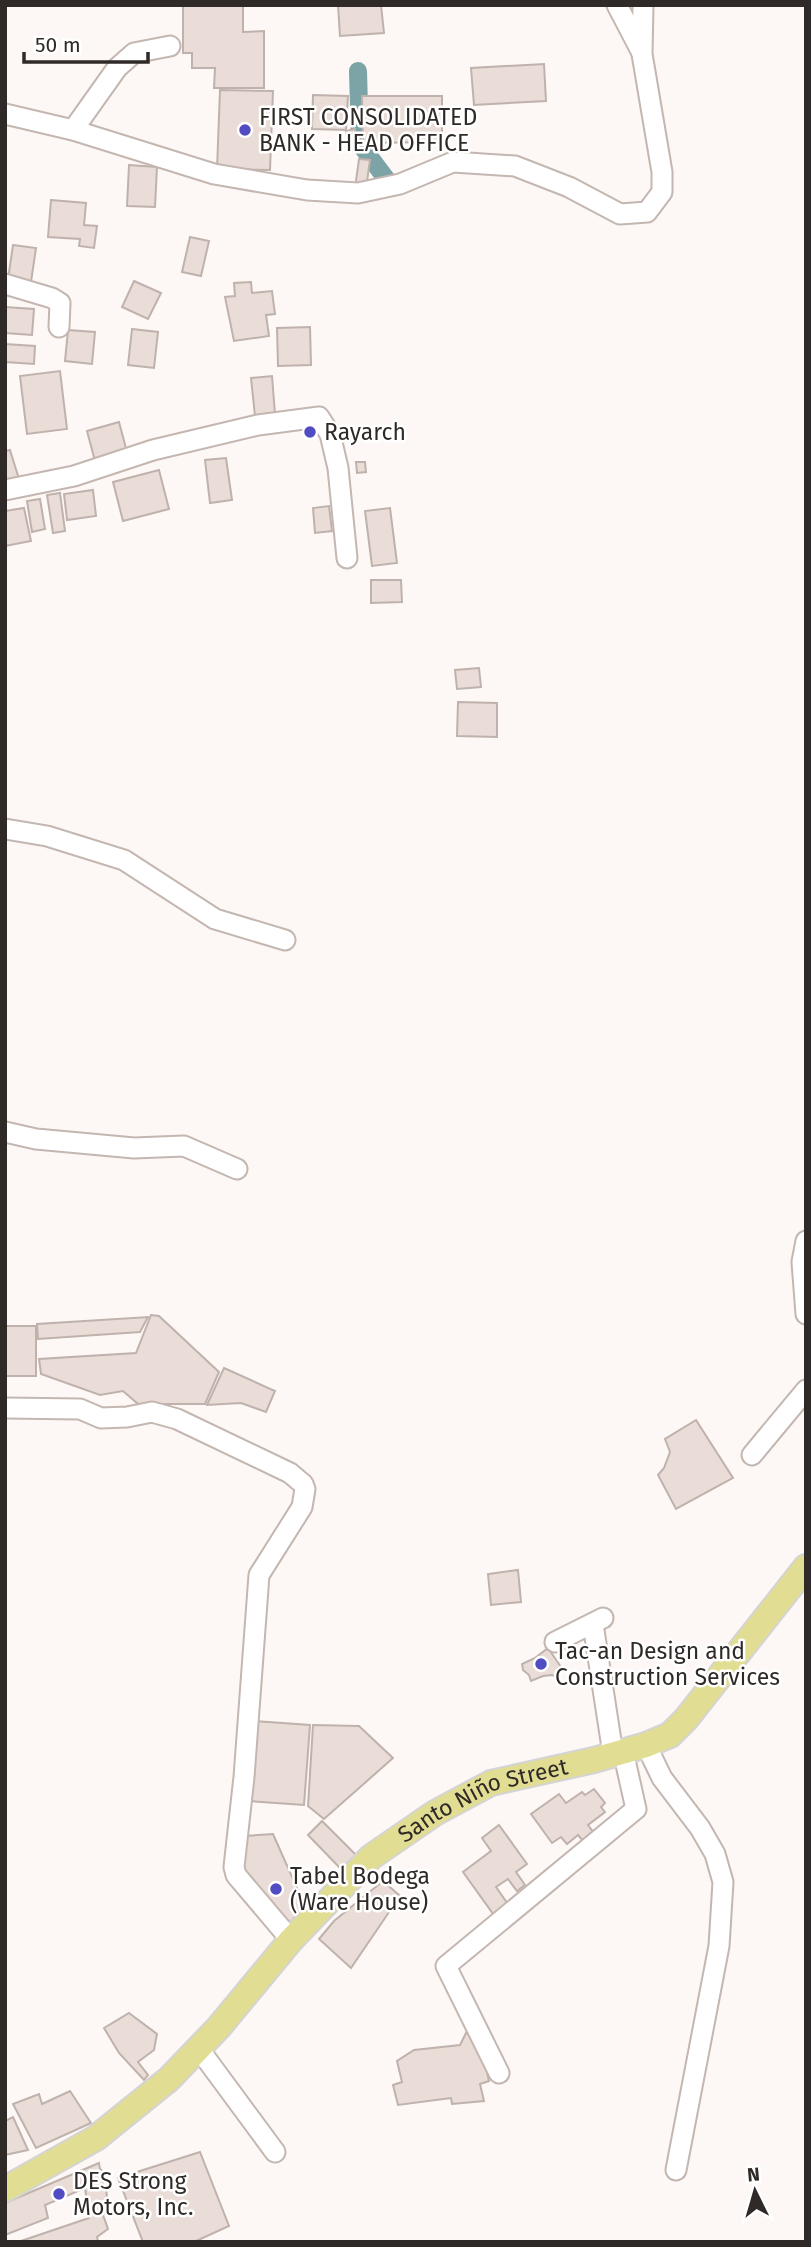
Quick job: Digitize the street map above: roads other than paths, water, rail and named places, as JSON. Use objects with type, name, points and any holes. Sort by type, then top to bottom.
[{"type":"main road","name":"Santo Niño Street","points":[[5,2189],[96,2138],[169,2079],[219,2027],[291,1940],[371,1857],[435,1813],[491,1783],[627,1750],[670,1735],[686,1719],[806,1567]]},
{"type":"street","points":[[617,5],[642,54]]},
{"type":"street","points":[[5,114],[73,130],[214,174],[307,190],[358,193],[400,184],[453,162],[515,166],[569,187],[620,214],[647,212],[662,192],[662,172],[642,54],[643,5]]},
{"type":"street","points":[[73,130],[117,68],[134,53],[170,47]]},
{"type":"street","points":[[5,284],[52,298],[60,303],[59,327]]},
{"type":"street","points":[[5,490],[75,476],[153,450],[258,425],[319,418],[330,434],[338,468],[347,558]]},
{"type":"street","points":[[5,829],[47,836],[124,860],[215,919],[285,940]]},
{"type":"street","points":[[5,1132],[36,1139],[134,1148],[184,1146],[237,1169]]},
{"type":"street","points":[[806,1241],[802,1262],[806,1314]]},
{"type":"street","points":[[752,1455],[806,1390]]},
{"type":"street","points":[[5,1408],[80,1409],[102,1418],[152,1412],[177,1419],[289,1473],[303,1484],[305,1489],[302,1507],[259,1575],[244,1777],[234,1867],[236,1875],[291,1940]]},
{"type":"street","points":[[499,2073],[446,1966],[636,1809],[627,1750],[599,1621],[555,1642]]},
{"type":"street","points":[[627,1750],[662,1779],[700,1828],[715,1854],[723,1882],[719,1946],[676,2170]]},
{"type":"street","points":[[199,2049],[275,2152]]},
{"type":"waterway","points":[[358,71],[360,144],[387,180]]},
{"type":"place","name":"FIRST CONSOLIDATED BANK - HEAD OFFICE","points":[[245,130]]},
{"type":"place","name":"Rayarch","points":[[310,432]]},
{"type":"place","name":"Tac-an Design and Construction Services","points":[[541,1664]]},
{"type":"place","name":"Tabel Bodega (Ware House)","points":[[276,1889]]},
{"type":"place","name":"DES Strong Motors, Inc.","points":[[59,2194]]}]
